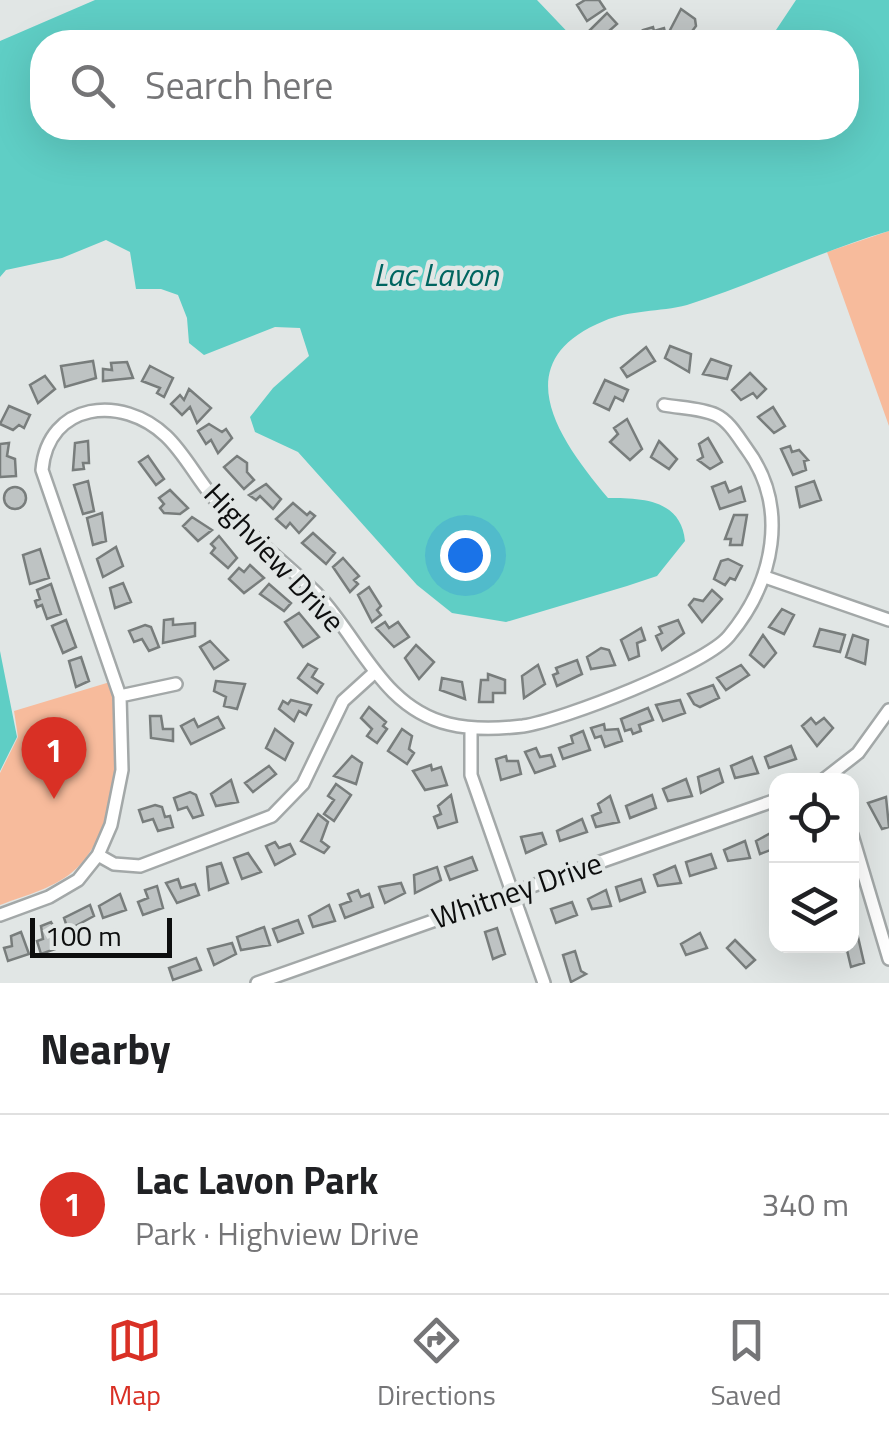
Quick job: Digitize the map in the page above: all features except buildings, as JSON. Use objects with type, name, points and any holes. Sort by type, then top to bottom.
[{"type":"street","name":"Highview Drive","points":[[0,915],[49,897],[78,880],[98,855],[111,825],[122,770],[120,696],[42,470],[44,449],[54,430],[70,416],[91,410],[131,414],[165,435],[213,498],[319,597],[375,672],[417,710],[470,730],[527,725],[686,668],[730,636],[765,577],[772,549],[773,517],[755,459],[717,415],[664,405]]},
{"type":"street","points":[[765,577],[889,620]]},
{"type":"street","points":[[98,855],[114,864],[140,866],[272,816],[302,784],[343,701],[375,672]]},
{"type":"street","points":[[120,696],[176,684]]},
{"type":"street","points":[[832,773],[858,752],[889,710]]},
{"type":"street","points":[[470,730],[471,776],[544,983]]},
{"type":"street","name":"Whitney Drive","points":[[257,983],[769,802]]},
{"type":"street","points":[[859,858],[889,959]]},
{"type":"shaded area","points":[[889,231],[889,426],[827,252]]},
{"type":"shaded area","points":[[110,682],[117,754],[103,828],[92,850],[69,875],[0,905],[0,773],[18,737],[14,711]]},
{"type":"water","name":"Lac Lavon","points":[[95,0],[537,0],[566,30],[30,30],[30,140],[859,140],[859,30],[776,30],[796,0],[889,0],[889,231],[687,305],[614,317],[573,338],[556,358],[548,380],[550,403],[559,427],[608,498],[646,501],[668,509],[682,527],[685,541],[657,576],[627,586],[506,622],[452,613],[417,585],[298,452],[255,432],[250,417],[273,388],[309,356],[300,328],[275,327],[204,355],[189,343],[187,318],[178,295],[161,289],[136,289],[130,252],[106,240],[62,258],[6,270],[0,277],[0,41]]},
{"type":"water","points":[[0,651],[17,737],[0,771]]},
{"type":"place","name":"Lac Lavon Park","points":[[54,799]]}]
